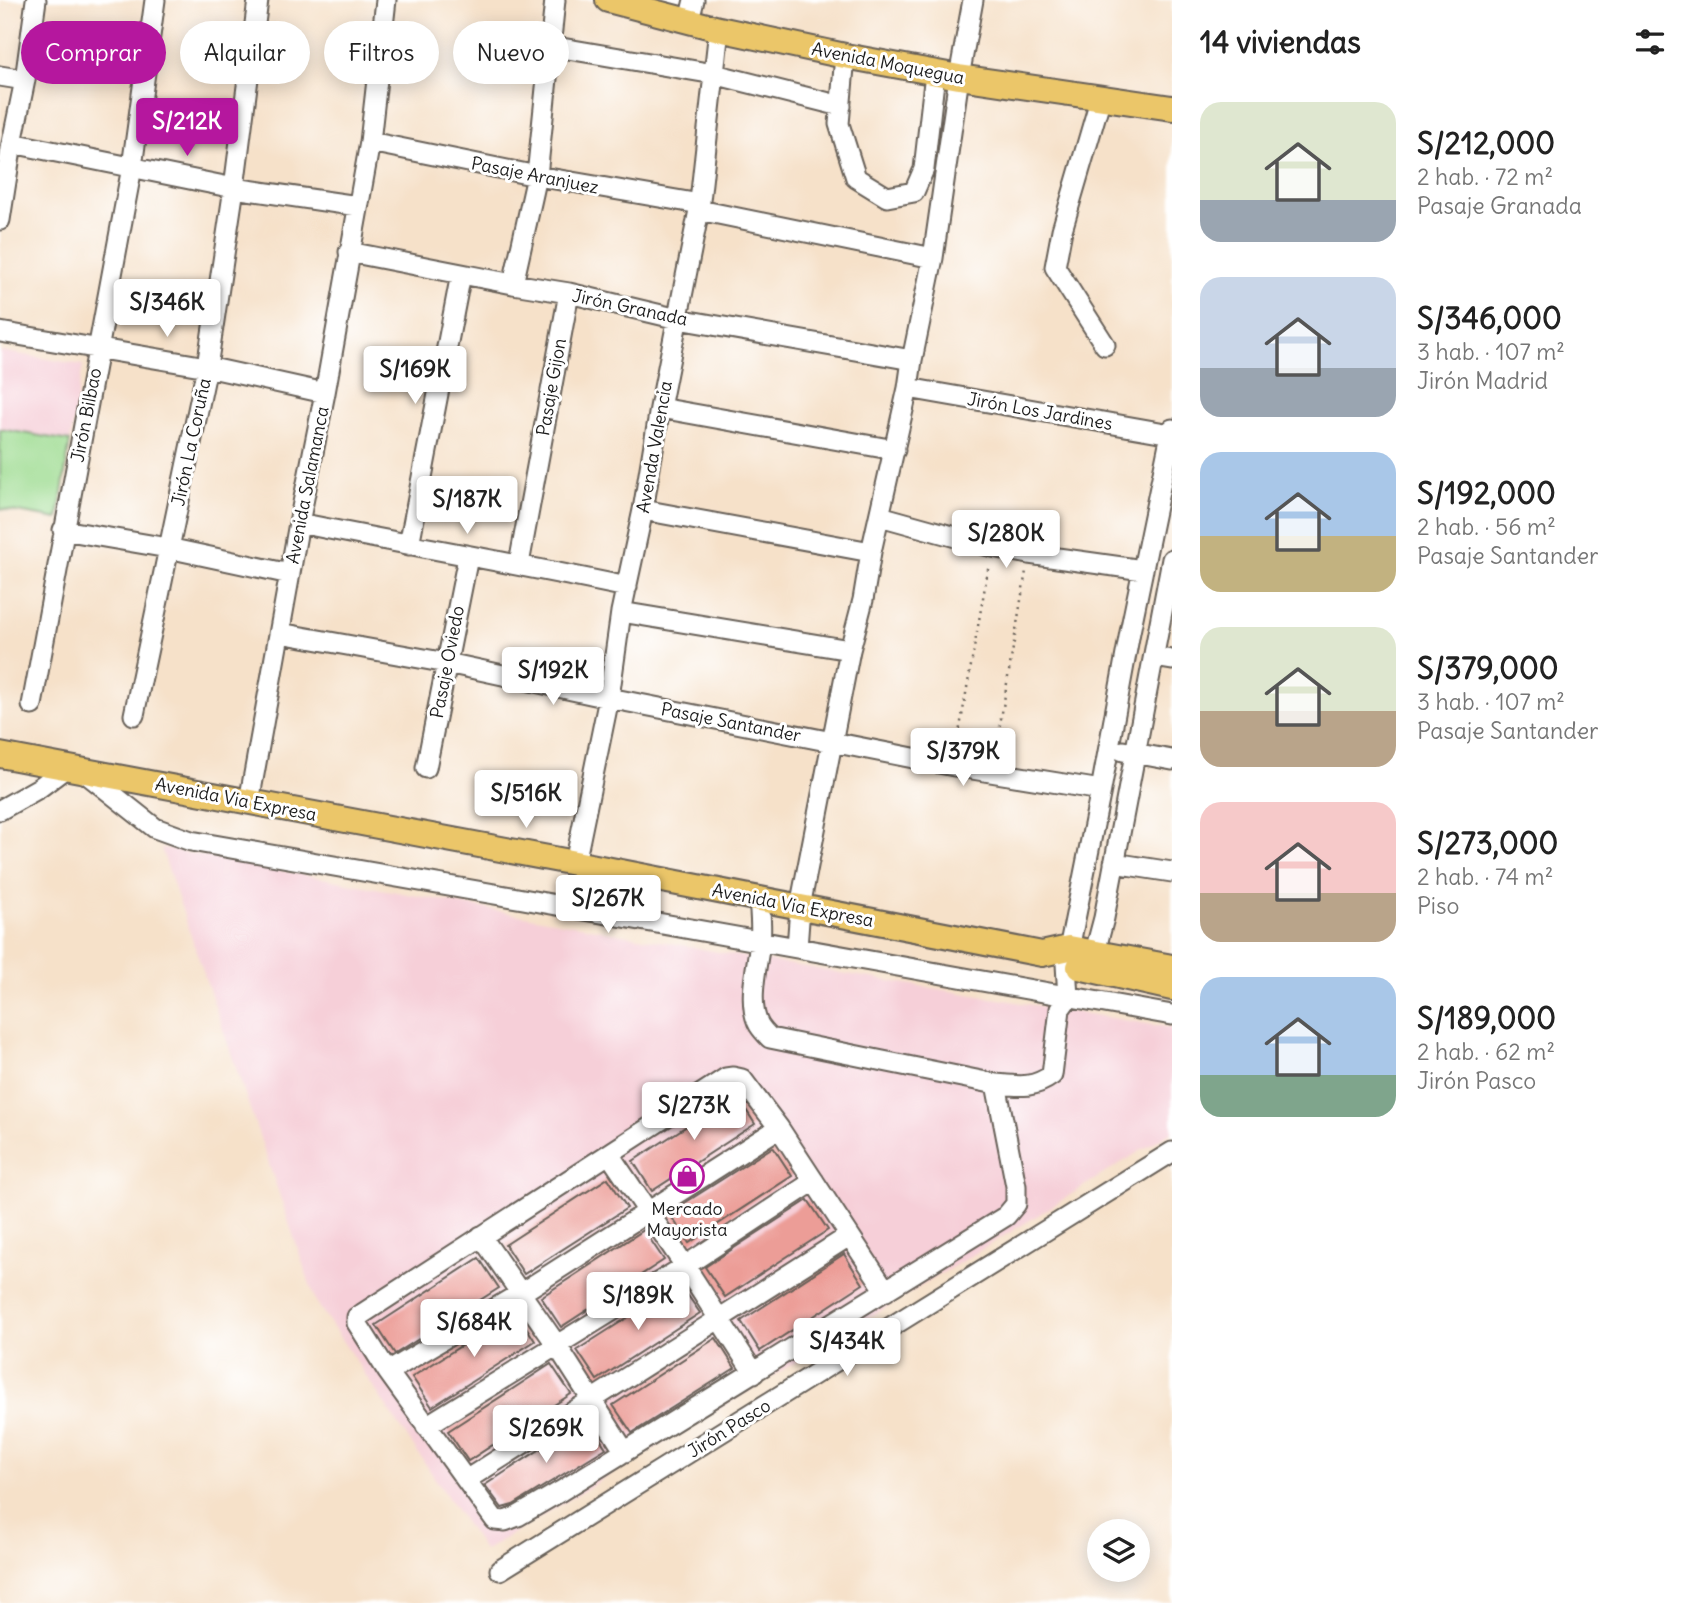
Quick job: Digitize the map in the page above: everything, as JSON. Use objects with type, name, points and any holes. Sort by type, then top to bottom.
[{"type":"main road","name":"Avenida Moquegua","points":[[608,0],[691,10],[719,29],[845,56],[947,75],[1172,108]]},
{"type":"main road","name":"Avenida Via Expresa","points":[[0,755],[760,898],[1042,954],[1093,961]]},
{"type":"main road","points":[[1093,961],[1172,967]]},
{"type":"main road","points":[[1093,961],[1172,988]]},
{"type":"street","points":[[33,21],[36,0]]},
{"type":"street","name":"Jirón Bilbao","points":[[32,705],[132,167],[155,0]]},
{"type":"street","name":"Jirón La Coruña","points":[[134,715],[208,367],[258,0]]},
{"type":"street","name":"Avenida Salamanca","points":[[248,802],[370,142],[386,0]]},
{"type":"street","points":[[553,21],[555,0]]},
{"type":"street","points":[[914,192],[925,169],[947,75],[972,0]]},
{"type":"street","name":"Avenda Valencia","points":[[575,863],[609,698],[621,612],[700,207],[719,29]]},
{"type":"street","points":[[569,49],[714,74],[841,106]]},
{"type":"street","points":[[845,56],[839,124],[856,178],[887,197],[914,192],[940,206]]},
{"type":"street","points":[[797,948],[800,907],[850,650],[895,450],[933,258],[940,206],[947,75]]},
{"type":"street","points":[[0,76],[21,79]]},
{"type":"street","points":[[0,220],[24,84]]},
{"type":"street","points":[[513,284],[537,176],[546,84]]},
{"type":"street","points":[[1101,97],[1062,230],[1055,267],[1105,345]]},
{"type":"street","name":"Pasaje Aranjuez","points":[[370,142],[700,207],[933,258]]},
{"type":"street","points":[[12,143],[234,188],[358,206]]},
{"type":"street","name":"Jirón Granada","points":[[349,252],[569,293],[678,319],[912,360]]},
{"type":"street","points":[[410,545],[461,274]]},
{"type":"street","name":"Pasaje Gijon","points":[[519,564],[569,293]]},
{"type":"street","points":[[0,332],[208,367],[325,393]]},
{"type":"street","name":"Jirón Los Jardines","points":[[908,388],[1172,432]]},
{"type":"street","points":[[660,408],[895,450]]},
{"type":"street","points":[[760,898],[760,942],[754,1006],[760,1027],[770,1038],[996,1084],[1022,1086],[1042,1083],[1052,1075],[1060,1009],[1068,998],[1067,956],[1172,432]]},
{"type":"street","points":[[643,510],[871,552]]},
{"type":"street","points":[[880,516],[992,547],[1143,570]]},
{"type":"street","points":[[299,523],[627,587]]},
{"type":"street","points":[[63,530],[168,548],[290,574]]},
{"type":"street","name":"Pasaje Oviedo","points":[[426,768],[468,557]]},
{"type":"street","points":[[1093,961],[1104,918],[1141,721],[1163,659],[1172,559]]},
{"type":"street","points":[[621,612],[850,650]]},
{"type":"street","name":"Pasaje Santander","points":[[280,633],[447,663],[954,766],[1101,790]]},
{"type":"street","points":[[1108,749],[1172,760]]},
{"type":"street","points":[[0,810],[75,769],[155,828],[191,841],[1172,1016]]},
{"type":"street","points":[[1114,863],[1172,872]]},
{"type":"street","points":[[886,1291],[779,1128],[742,1079],[733,1077],[726,1078],[481,1236],[358,1317],[357,1323],[388,1372],[495,1520],[505,1521],[561,1491],[754,1373],[886,1291],[1006,1216],[1016,1204],[1016,1186],[996,1084]]},
{"type":"street","points":[[388,1372],[521,1293],[779,1128]]},
{"type":"street","name":"Jirón Pasco","points":[[500,1570],[1172,1152]]},
{"type":"street","points":[[609,1153],[754,1373]]},
{"type":"street","points":[[426,1426],[685,1266],[814,1181]]},
{"type":"street","points":[[481,1236],[556,1344],[625,1452]]},
{"type":"street","points":[[466,1480],[849,1236]]},
{"type":"path","points":[[954,766],[992,547]]},
{"type":"path","points":[[992,772],[1028,554]]},
{"type":"shaded area","points":[[0,351],[83,365],[70,441],[0,429]]},
{"type":"shaded area","name":"Mercado Mayorista","points":[[161,848],[756,959],[1172,1028],[1172,1131],[1027,1222],[484,1551],[316,1302]]},
{"type":"green space","points":[[0,429],[70,441],[58,519],[0,509]]},
{"type":"building","points":[[736,1094],[755,1124],[652,1191],[633,1161]]},
{"type":"building","points":[[773,1147],[792,1176],[689,1243],[669,1213]]},
{"type":"building","points":[[608,1178],[627,1208],[524,1274],[505,1245]]},
{"type":"building","points":[[808,1200],[828,1230],[725,1297],[705,1267]]},
{"type":"building","points":[[644,1230],[664,1260],[561,1327],[541,1297]]},
{"type":"building","points":[[844,1254],[863,1284],[760,1351],[741,1321]]},
{"type":"building","points":[[479,1258],[499,1288],[395,1354],[376,1325]]},
{"type":"building","points":[[680,1284],[700,1313],[597,1380],[577,1350]]},
{"type":"building","points":[[516,1311],[535,1341],[432,1407],[412,1377]]},
{"type":"building","points":[[716,1338],[735,1368],[632,1433],[613,1405]]},
{"type":"building","points":[[551,1364],[571,1394],[468,1461],[448,1431]]},
{"type":"building","points":[[587,1419],[606,1448],[513,1505],[502,1508],[485,1485]]},
{"type":"place","name":"Mercado Mayorista","points":[[687,1176]]}]
